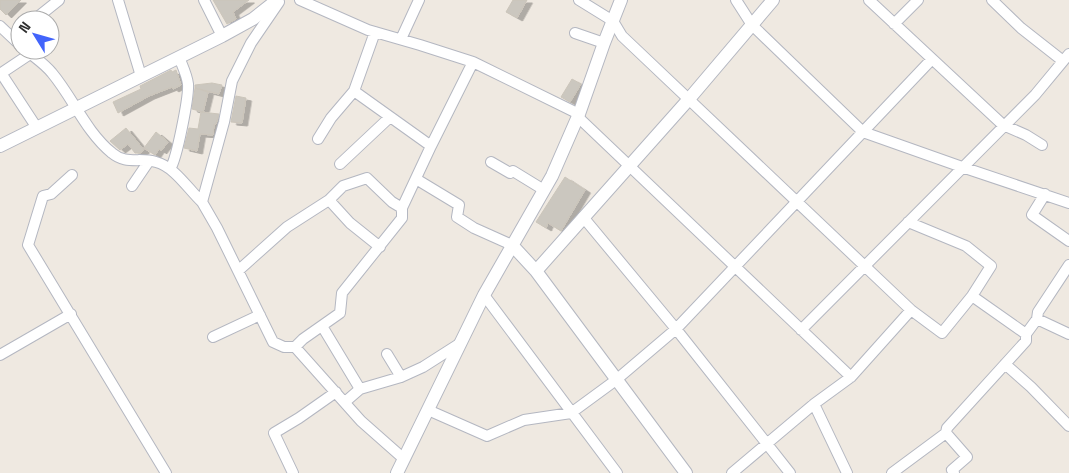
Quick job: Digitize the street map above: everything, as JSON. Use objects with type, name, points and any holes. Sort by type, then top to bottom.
[{"type":"street","points":[[46,10],[59,0]]},
{"type":"street","points":[[118,0],[141,76]]},
{"type":"street","points":[[204,0],[222,36]]},
{"type":"street","points":[[0,146],[222,36],[253,19],[278,0]]},
{"type":"street","points":[[202,202],[224,122],[232,81],[250,42],[278,0]]},
{"type":"street","points":[[300,0],[375,32],[474,62],[579,116],[851,376]]},
{"type":"street","points":[[401,39],[419,0]]},
{"type":"street","points":[[579,0],[613,21],[622,36],[864,266],[912,310],[942,333],[972,296],[991,266],[966,246],[908,222]]},
{"type":"street","points":[[397,473],[484,295],[544,190],[579,116],[621,0]]},
{"type":"street","points":[[736,0],[752,24],[864,132],[962,168],[1069,202]]},
{"type":"street","points":[[536,271],[689,99],[773,0]]},
{"type":"street","points":[[869,0],[1003,125],[1026,135],[1042,145]]},
{"type":"street","points":[[894,24],[918,0]]},
{"type":"street","points":[[801,330],[1003,125],[1035,95],[1066,57],[1021,28],[992,0]]},
{"type":"street","points":[[318,139],[331,118],[354,91],[375,32]]},
{"type":"street","points":[[574,33],[604,44]]},
{"type":"street","points":[[170,169],[175,159],[188,83],[179,57]]},
{"type":"street","points":[[428,410],[487,436],[524,420],[572,413],[616,380],[676,329],[932,59]]},
{"type":"street","points":[[18,60],[0,74],[37,128]]},
{"type":"street","points":[[38,60],[52,72],[76,109],[111,153],[122,160],[149,161],[163,164],[202,202],[218,228],[273,342],[284,347],[295,347],[340,313],[342,294],[402,218],[402,208],[474,62]]},
{"type":"street","points":[[354,91],[389,118],[431,146]]},
{"type":"street","points":[[340,164],[389,118]]},
{"type":"street","points":[[132,186],[149,161]]},
{"type":"street","points":[[491,162],[510,173],[513,171],[544,190]]},
{"type":"street","points":[[72,175],[51,194],[43,196],[28,245],[166,473]]},
{"type":"street","points":[[239,270],[287,227],[328,200],[343,186],[367,178],[392,202],[402,208]]},
{"type":"street","points":[[416,178],[459,205],[457,218],[512,245],[536,271],[686,473]]},
{"type":"street","points":[[1045,194],[1032,215],[1069,241]]},
{"type":"street","points":[[328,200],[350,223],[380,247]]},
{"type":"street","points":[[583,217],[676,329],[790,473]]},
{"type":"street","points":[[892,473],[946,433],[947,428],[1026,341],[1026,334],[1037,319],[1038,312],[1069,265]]},
{"type":"street","points":[[484,295],[617,473]]},
{"type":"street","points":[[972,296],[1026,334]]},
{"type":"street","points":[[732,473],[814,404],[851,376],[912,310]]},
{"type":"street","points":[[0,355],[71,314]]},
{"type":"street","points":[[213,337],[260,315]]},
{"type":"street","points":[[1037,319],[1069,334]]},
{"type":"street","points":[[322,326],[360,389]]},
{"type":"street","points":[[345,402],[360,389],[401,377],[459,344]]},
{"type":"street","points":[[295,347],[361,421],[404,459]]},
{"type":"street","points":[[387,354],[401,377]]},
{"type":"street","points":[[1005,364],[1031,387],[1069,426]]},
{"type":"street","points":[[292,473],[274,432],[299,418],[336,392]]},
{"type":"street","points":[[814,404],[847,473]]},
{"type":"street","points":[[946,433],[967,457],[951,472]]},
{"type":"building","points":[[0,0],[21,0],[6,15],[0,9]]},
{"type":"building","points":[[213,0],[249,0],[233,12],[236,19],[227,24]]},
{"type":"building","points":[[513,0],[527,0],[517,18],[506,12]]},
{"type":"building","points":[[171,70],[172,72],[176,70],[181,85],[149,96],[118,113],[113,102],[141,89],[140,86]]},
{"type":"building","points":[[572,79],[581,84],[570,102],[561,97]]},
{"type":"building","points":[[212,83],[222,85],[219,94],[195,88],[195,85]]},
{"type":"building","points":[[195,88],[208,92],[203,112],[192,109]]},
{"type":"building","points":[[236,96],[246,98],[242,123],[231,122]]},
{"type":"building","points":[[201,112],[219,114],[216,124],[214,124],[213,135],[200,134],[197,151],[184,148],[189,128],[198,129]]},
{"type":"building","points":[[126,128],[144,150],[140,153],[135,153],[128,144],[120,150],[110,141]]},
{"type":"building","points":[[156,132],[168,142],[155,155],[144,148]]},
{"type":"building","points":[[565,177],[585,190],[561,231],[548,223],[546,228],[536,222]]}]
